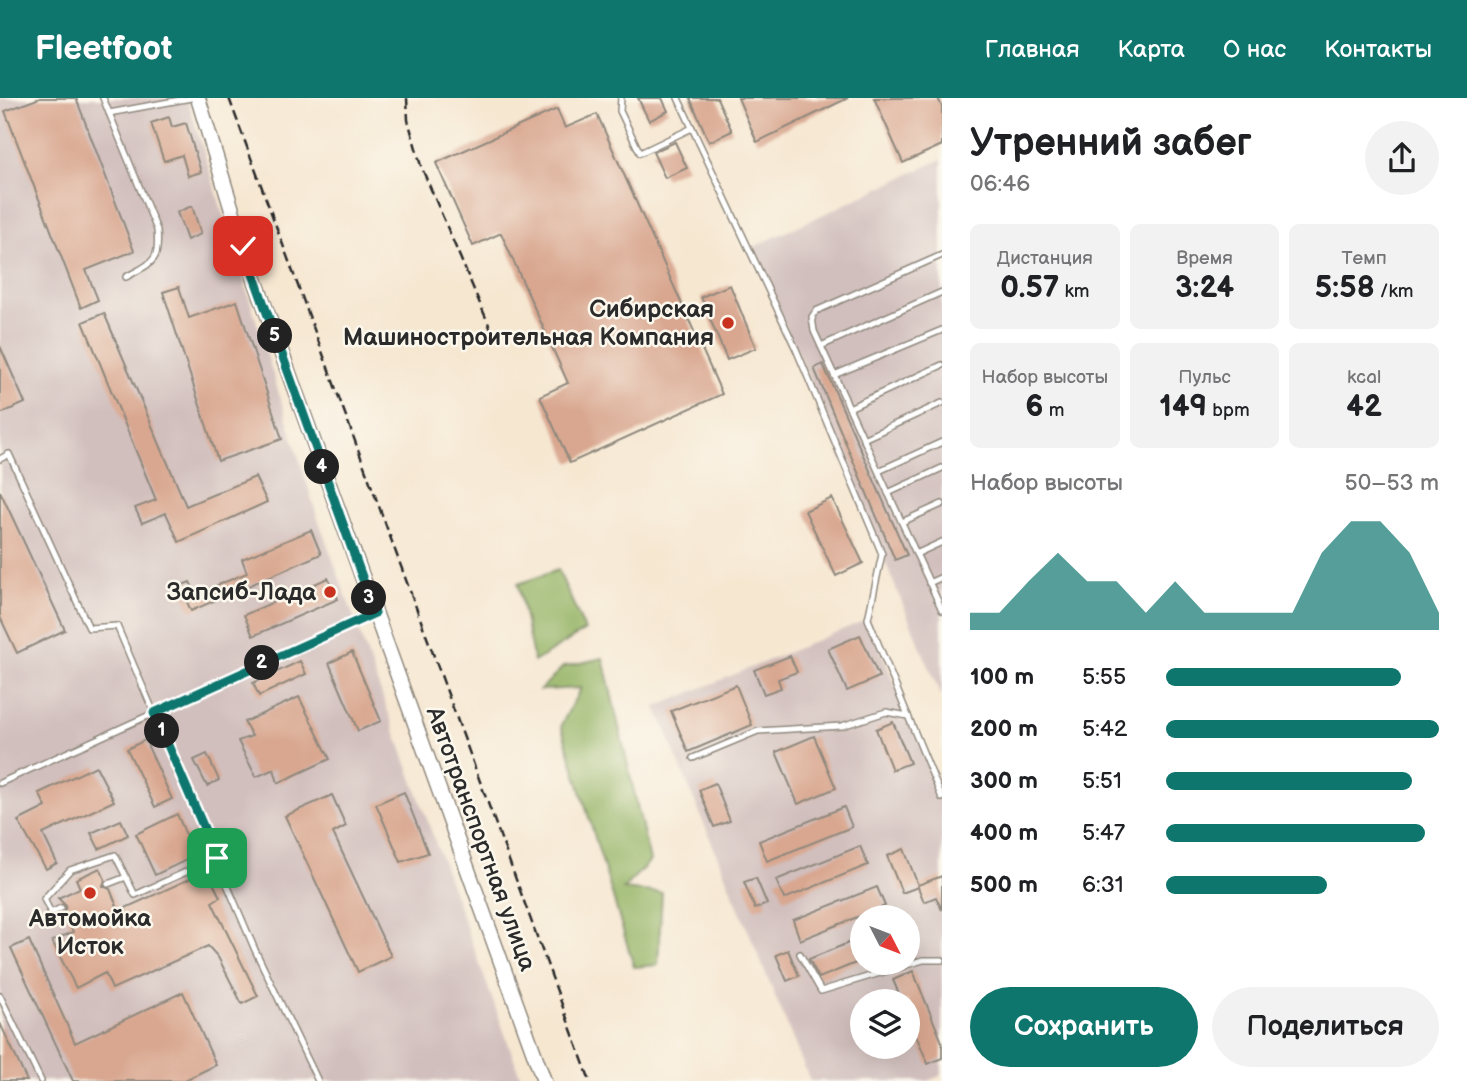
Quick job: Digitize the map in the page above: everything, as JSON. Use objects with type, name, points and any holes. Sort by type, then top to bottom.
[{"type":"main road","name":"Автотранспортная улица","points":[[198,98],[243,246],[544,1081]]},
{"type":"lane","points":[[103,98],[157,230],[159,252],[153,262],[126,277]]},
{"type":"lane","points":[[109,113],[191,98]]},
{"type":"lane","points":[[621,98],[620,111],[640,153],[692,128]]},
{"type":"lane","points":[[678,98],[796,349],[882,554],[868,619],[942,799]]},
{"type":"lane","points":[[942,255],[816,311],[812,317],[814,331],[942,609]]},
{"type":"lane","points":[[821,346],[942,292]]},
{"type":"lane","points":[[834,375],[942,330]]},
{"type":"lane","points":[[849,408],[942,365]]},
{"type":"lane","points":[[863,439],[942,402]]},
{"type":"lane","points":[[881,470],[942,442]]},
{"type":"lane","points":[[0,459],[9,454],[89,628],[117,626],[255,950],[318,1081]]},
{"type":"lane","points":[[888,493],[942,468]]},
{"type":"lane","points":[[902,522],[942,505]]},
{"type":"lane","points":[[916,554],[942,542]]},
{"type":"lane","points":[[929,583],[942,577]]},
{"type":"lane","points":[[0,783],[375,613]]},
{"type":"lane","points":[[693,758],[758,731],[842,726],[886,712],[908,716]]},
{"type":"lane","points":[[61,908],[51,913],[44,899],[71,870],[116,855],[135,895],[217,858]]},
{"type":"lane","points":[[108,884],[126,877]]},
{"type":"lane","points":[[800,954],[821,991],[923,960],[942,960]]},
{"type":"lane","points":[[0,996],[41,1081]]},
{"type":"shaded area","points":[[0,98],[187,98],[317,516],[522,1081],[0,1081]]},
{"type":"shaded area","points":[[942,159],[942,698],[796,349],[749,249]]},
{"type":"shaded area","points":[[868,619],[942,798],[942,1075],[928,1081],[810,1081],[656,707]]},
{"type":"green space","points":[[558,570],[585,630],[534,662],[518,584]]},
{"type":"green space","points":[[603,658],[650,861],[623,889],[662,893],[658,965],[634,967],[561,725],[581,688],[540,690],[563,667]]},
{"type":"building","points":[[40,98],[76,98],[134,251],[86,270],[98,300],[81,308],[5,111]]},
{"type":"building","points":[[638,98],[662,98],[668,111],[649,121]]},
{"type":"building","points":[[690,98],[717,98],[732,131],[709,142]]},
{"type":"building","points":[[738,98],[848,98],[757,142]]},
{"type":"building","points":[[874,98],[938,98],[942,107],[942,145],[903,163]]},
{"type":"building","points":[[557,109],[565,128],[597,114],[722,394],[570,463],[540,396],[568,383],[501,233],[473,246],[436,163]]},
{"type":"building","points":[[169,117],[172,127],[186,123],[201,172],[188,176],[182,155],[164,161],[151,123]]},
{"type":"building","points":[[675,142],[687,168],[665,178],[653,152]]},
{"type":"building","points":[[192,206],[201,234],[187,240],[177,212]]},
{"type":"building","name":"Сибирская Машиностроительная Компания","points":[[730,285],[756,348],[727,360],[701,297]]},
{"type":"building","points":[[179,287],[189,318],[237,301],[282,439],[218,461],[163,292]]},
{"type":"building","points":[[104,313],[186,506],[255,477],[267,502],[179,542],[166,513],[142,523],[135,508],[156,500],[83,322]]},
{"type":"building","points":[[0,346],[25,403],[0,414]]},
{"type":"building","points":[[823,364],[907,555],[895,560],[814,368]]},
{"type":"building","points":[[0,491],[65,630],[17,653],[0,617]]},
{"type":"building","points":[[832,498],[863,563],[836,576],[805,511]]},
{"type":"building","points":[[311,530],[321,554],[191,611],[180,586],[190,582],[196,594],[247,573],[242,559]]},
{"type":"building","points":[[328,578],[338,599],[253,636],[244,615]]},
{"type":"building","points":[[860,635],[879,677],[847,691],[828,649]]},
{"type":"building","points":[[352,652],[381,721],[358,731],[329,663]]},
{"type":"building","points":[[790,656],[797,672],[778,679],[781,688],[764,694],[754,670]]},
{"type":"building","points":[[300,661],[306,674],[259,696],[253,683]]},
{"type":"building","points":[[736,685],[752,725],[688,752],[671,711]]},
{"type":"building","points":[[299,697],[330,759],[278,783],[274,769],[256,777],[238,741],[252,736],[244,722]]},
{"type":"building","points":[[893,722],[910,763],[892,770],[876,729]]},
{"type":"building","points":[[814,736],[836,788],[798,804],[776,752]]},
{"type":"building","points":[[145,740],[172,799],[155,807],[127,749]]},
{"type":"building","points":[[207,754],[219,780],[207,786],[194,760]]},
{"type":"building","points":[[96,766],[114,801],[43,834],[57,863],[46,869],[18,821],[46,807],[39,793]]},
{"type":"building","points":[[715,783],[730,821],[714,827],[699,790]]},
{"type":"building","points":[[404,792],[428,853],[401,862],[376,804]]},
{"type":"building","points":[[332,795],[346,826],[333,833],[391,956],[358,972],[285,816]]},
{"type":"building","points":[[844,807],[852,827],[767,861],[759,841]]},
{"type":"building","points":[[177,814],[195,856],[155,875],[136,834]]},
{"type":"building","points":[[121,820],[128,835],[99,849],[91,833]]},
{"type":"building","points":[[860,846],[868,865],[784,899],[776,880]]},
{"type":"building","points":[[904,849],[918,885],[942,876],[942,910],[936,897],[924,902],[918,887],[902,893],[887,856]]},
{"type":"building","points":[[100,868],[105,880],[103,886],[110,889],[119,911],[207,871],[220,897],[212,902],[258,996],[242,1004],[218,957],[208,946],[112,989],[105,973],[76,988],[52,941],[73,932],[64,912],[66,906],[58,898],[80,888],[76,879]]},
{"type":"building","points":[[756,878],[767,904],[755,909],[744,882]]},
{"type":"building","points":[[877,887],[885,905],[850,905],[850,920],[800,940],[793,920]]},
{"type":"building","points":[[29,940],[75,1043],[183,992],[216,1065],[183,1081],[73,1081],[11,948]]},
{"type":"building","points":[[850,942],[850,965],[819,978],[809,959]]},
{"type":"building","points":[[788,950],[799,976],[787,981],[776,955]]},
{"type":"building","points":[[904,975],[915,975],[942,1042],[942,1058],[928,1064],[920,1045],[920,989],[897,989],[893,980]]},
{"type":"building","points":[[0,1023],[27,1081],[0,1081]]},
{"type":"railway","points":[[229,98],[590,1081]]},
{"type":"railway","points":[[407,98],[408,120],[421,166],[495,339]]},
{"type":"place","name":"Сибирская Машиностроительная Компания","points":[[728,323]]},
{"type":"place","name":"Запсиб-Лада","points":[[330,592]]},
{"type":"place","name":"Автомойка Исток","points":[[90,893]]},
{"type":"route","points":[[217,858],[154,713],[375,613],[243,246]]}]
